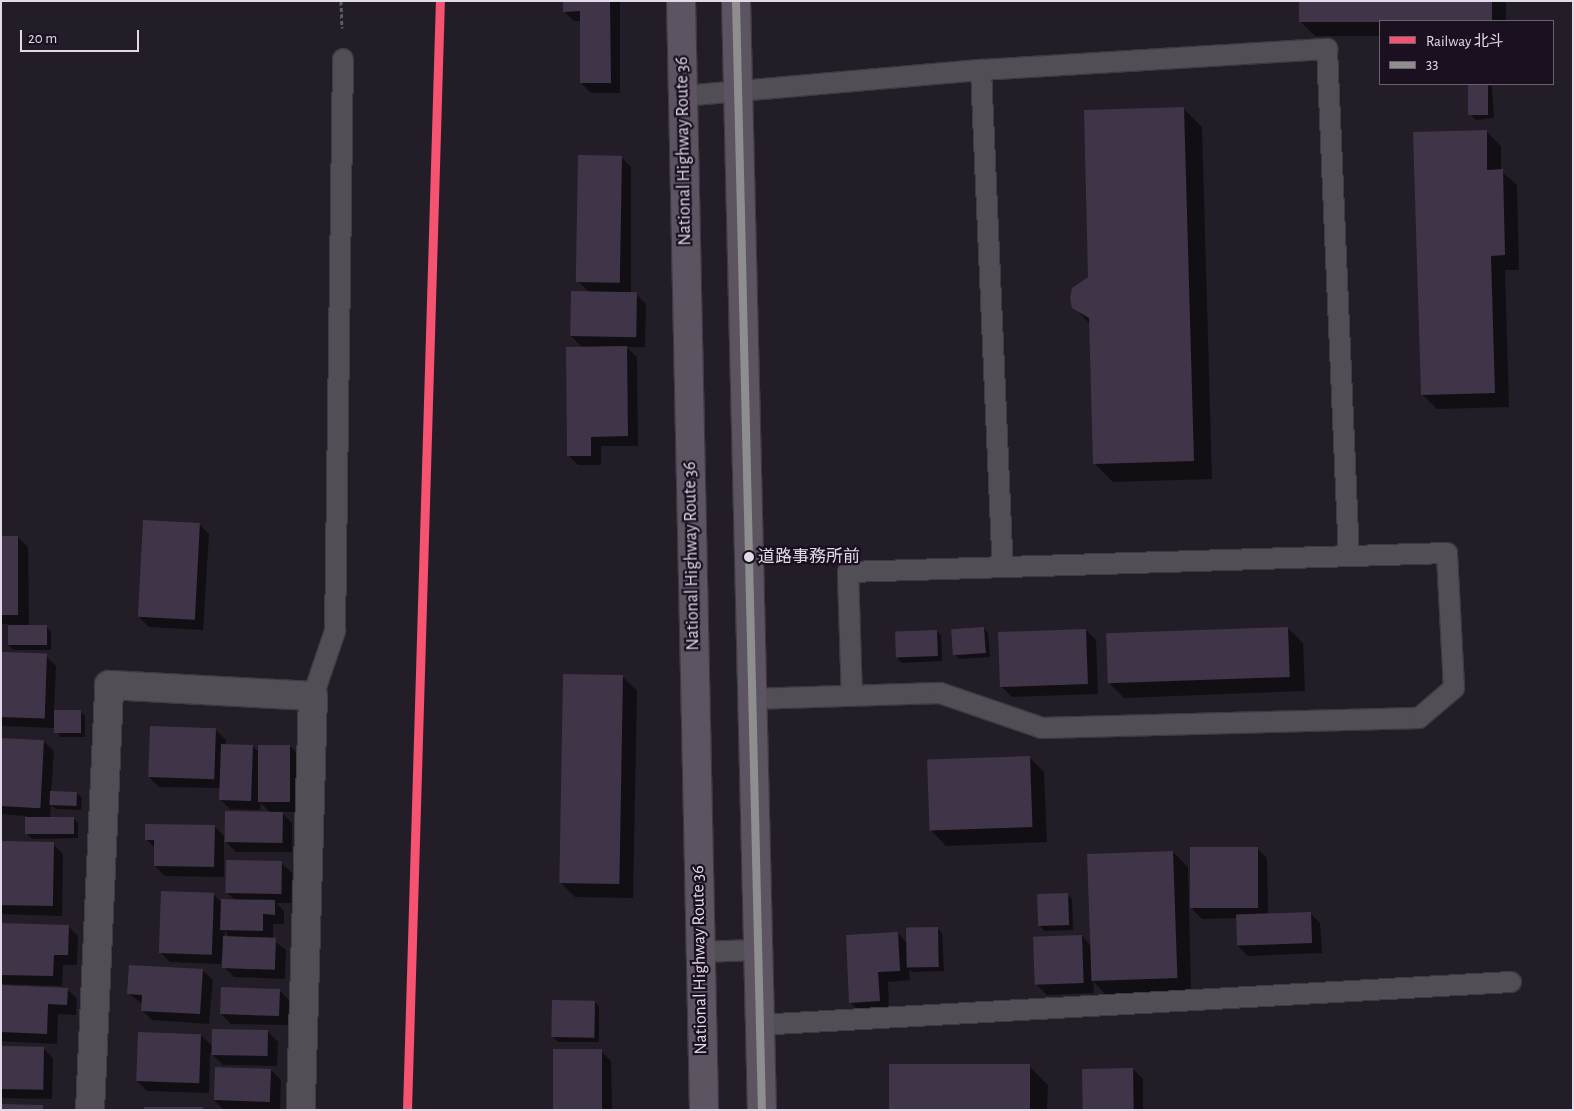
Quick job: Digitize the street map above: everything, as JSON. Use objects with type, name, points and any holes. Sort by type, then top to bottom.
[{"type":"highway","name":"National Highway Route 36","points":[[681,1],[704,1110]]},
{"type":"highway","points":[[736,1],[750,699],[758,1025],[762,1110]]},
{"type":"street","points":[[90,1110],[109,685],[313,696],[301,1110]]},
{"type":"lane","points":[[683,96],[981,70],[1327,49],[1349,556]]},
{"type":"lane","points":[[313,696],[335,631],[343,59]]},
{"type":"lane","points":[[981,70],[1003,567]]},
{"type":"lane","points":[[750,699],[852,696],[940,693],[1042,728],[1419,718],[1454,688],[1447,553],[848,572],[852,696]]},
{"type":"lane","points":[[700,952],[756,950]]},
{"type":"lane","points":[[758,1025],[1511,982]]},
{"type":"building","points":[[563,1],[610,1],[611,83],[580,83],[580,11],[563,12]]},
{"type":"building","points":[[1299,1],[1492,1],[1492,20],[1299,22]]},
{"type":"building","points":[[1468,85],[1488,85],[1488,115],[1468,115]]},
{"type":"building","points":[[1184,107],[1194,461],[1093,464],[1089,318],[1072,308],[1070,298],[1072,288],[1088,277],[1084,110]]},
{"type":"building","points":[[1487,130],[1487,170],[1503,169],[1505,255],[1491,256],[1495,393],[1421,395],[1413,132]]},
{"type":"building","points":[[578,155],[622,156],[620,283],[576,282]]},
{"type":"building","points":[[571,291],[637,292],[636,337],[570,336]]},
{"type":"building","points":[[627,346],[628,436],[591,437],[591,456],[567,456],[566,347]]},
{"type":"building","points":[[143,520],[200,523],[195,620],[138,617]]},
{"type":"building","points":[[1,536],[18,536],[18,615],[1,615]]},
{"type":"building","points":[[8,625],[47,625],[47,645],[8,645]]},
{"type":"building","points":[[984,627],[986,653],[953,655],[951,629]]},
{"type":"building","points":[[1288,627],[1290,677],[1108,683],[1106,633]]},
{"type":"building","points":[[1086,629],[1088,684],[1000,687],[998,632]]},
{"type":"building","points":[[937,630],[938,656],[896,657],[895,631]]},
{"type":"building","points":[[1,652],[47,654],[45,719],[1,717]]},
{"type":"building","points":[[563,674],[623,675],[619,884],[559,883]]},
{"type":"building","points":[[54,710],[81,710],[81,733],[54,733]]},
{"type":"building","points":[[150,726],[216,728],[214,779],[148,777]]},
{"type":"building","points":[[1,738],[44,740],[40,808],[1,806]]},
{"type":"building","points":[[221,744],[253,745],[251,801],[219,800]]},
{"type":"building","points":[[258,745],[290,745],[290,802],[258,802]]},
{"type":"building","points":[[1030,756],[1032,827],[930,831],[927,760]]},
{"type":"building","points":[[50,791],[77,792],[76,806],[50,805]]},
{"type":"building","points":[[225,811],[283,812],[282,843],[224,842]]},
{"type":"building","points":[[25,817],[74,817],[74,834],[25,834]]},
{"type":"building","points":[[145,824],[215,825],[214,867],[154,866],[154,840],[145,840]]},
{"type":"building","points":[[1,841],[54,842],[53,906],[1,905]]},
{"type":"building","points":[[1190,847],[1258,847],[1258,908],[1190,908]]},
{"type":"building","points":[[1173,851],[1177,978],[1091,981],[1087,854]]},
{"type":"building","points":[[226,860],[282,861],[281,894],[225,893]]},
{"type":"building","points":[[161,891],[214,893],[212,955],[159,953]]},
{"type":"building","points":[[1068,893],[1069,925],[1038,926],[1037,894]]},
{"type":"building","points":[[221,899],[275,900],[275,915],[263,914],[263,931],[220,930]]},
{"type":"building","points":[[1311,912],[1312,943],[1237,946],[1236,915]]},
{"type":"building","points":[[1,923],[69,925],[68,955],[54,955],[53,976],[1,975]]},
{"type":"building","points":[[938,927],[939,967],[907,968],[906,928]]},
{"type":"building","points":[[898,932],[900,971],[878,972],[880,1001],[849,1003],[846,935]]},
{"type":"building","points":[[1082,935],[1084,983],[1035,985],[1033,937]]},
{"type":"building","points":[[223,936],[276,938],[275,970],[222,968]]},
{"type":"building","points":[[129,965],[203,969],[200,1014],[141,1011],[142,995],[127,994]]},
{"type":"building","points":[[1,985],[68,988],[67,1005],[48,1004],[47,1034],[1,1032]]},
{"type":"building","points":[[221,987],[280,989],[279,1016],[220,1014]]},
{"type":"building","points":[[552,1000],[595,1001],[594,1038],[551,1037]]},
{"type":"building","points":[[212,1029],[268,1030],[268,1056],[212,1055]]},
{"type":"building","points":[[138,1032],[201,1034],[199,1083],[136,1081]]},
{"type":"building","points":[[1,1046],[44,1047],[43,1090],[1,1089]]},
{"type":"building","points":[[553,1049],[602,1049],[602,1110],[553,1110]]},
{"type":"building","points":[[889,1064],[1030,1064],[1030,1110],[889,1110]]},
{"type":"building","points":[[215,1067],[271,1069],[270,1102],[214,1100]]},
{"type":"building","points":[[1133,1068],[1134,1110],[1083,1110],[1082,1069]]},
{"type":"building","points":[[1,1104],[43,1105],[43,1110],[1,1110]]},
{"type":"building","points":[[144,1107],[203,1107],[203,1110],[144,1110]]},
{"type":"rail line","name":"北斗","points":[[407,1110],[440,1]]},
{"type":"transit line","name":"33","points":[[736,1],[762,1110]]},
{"type":"place","name":"道路事務所前","points":[[749,557]]}]
